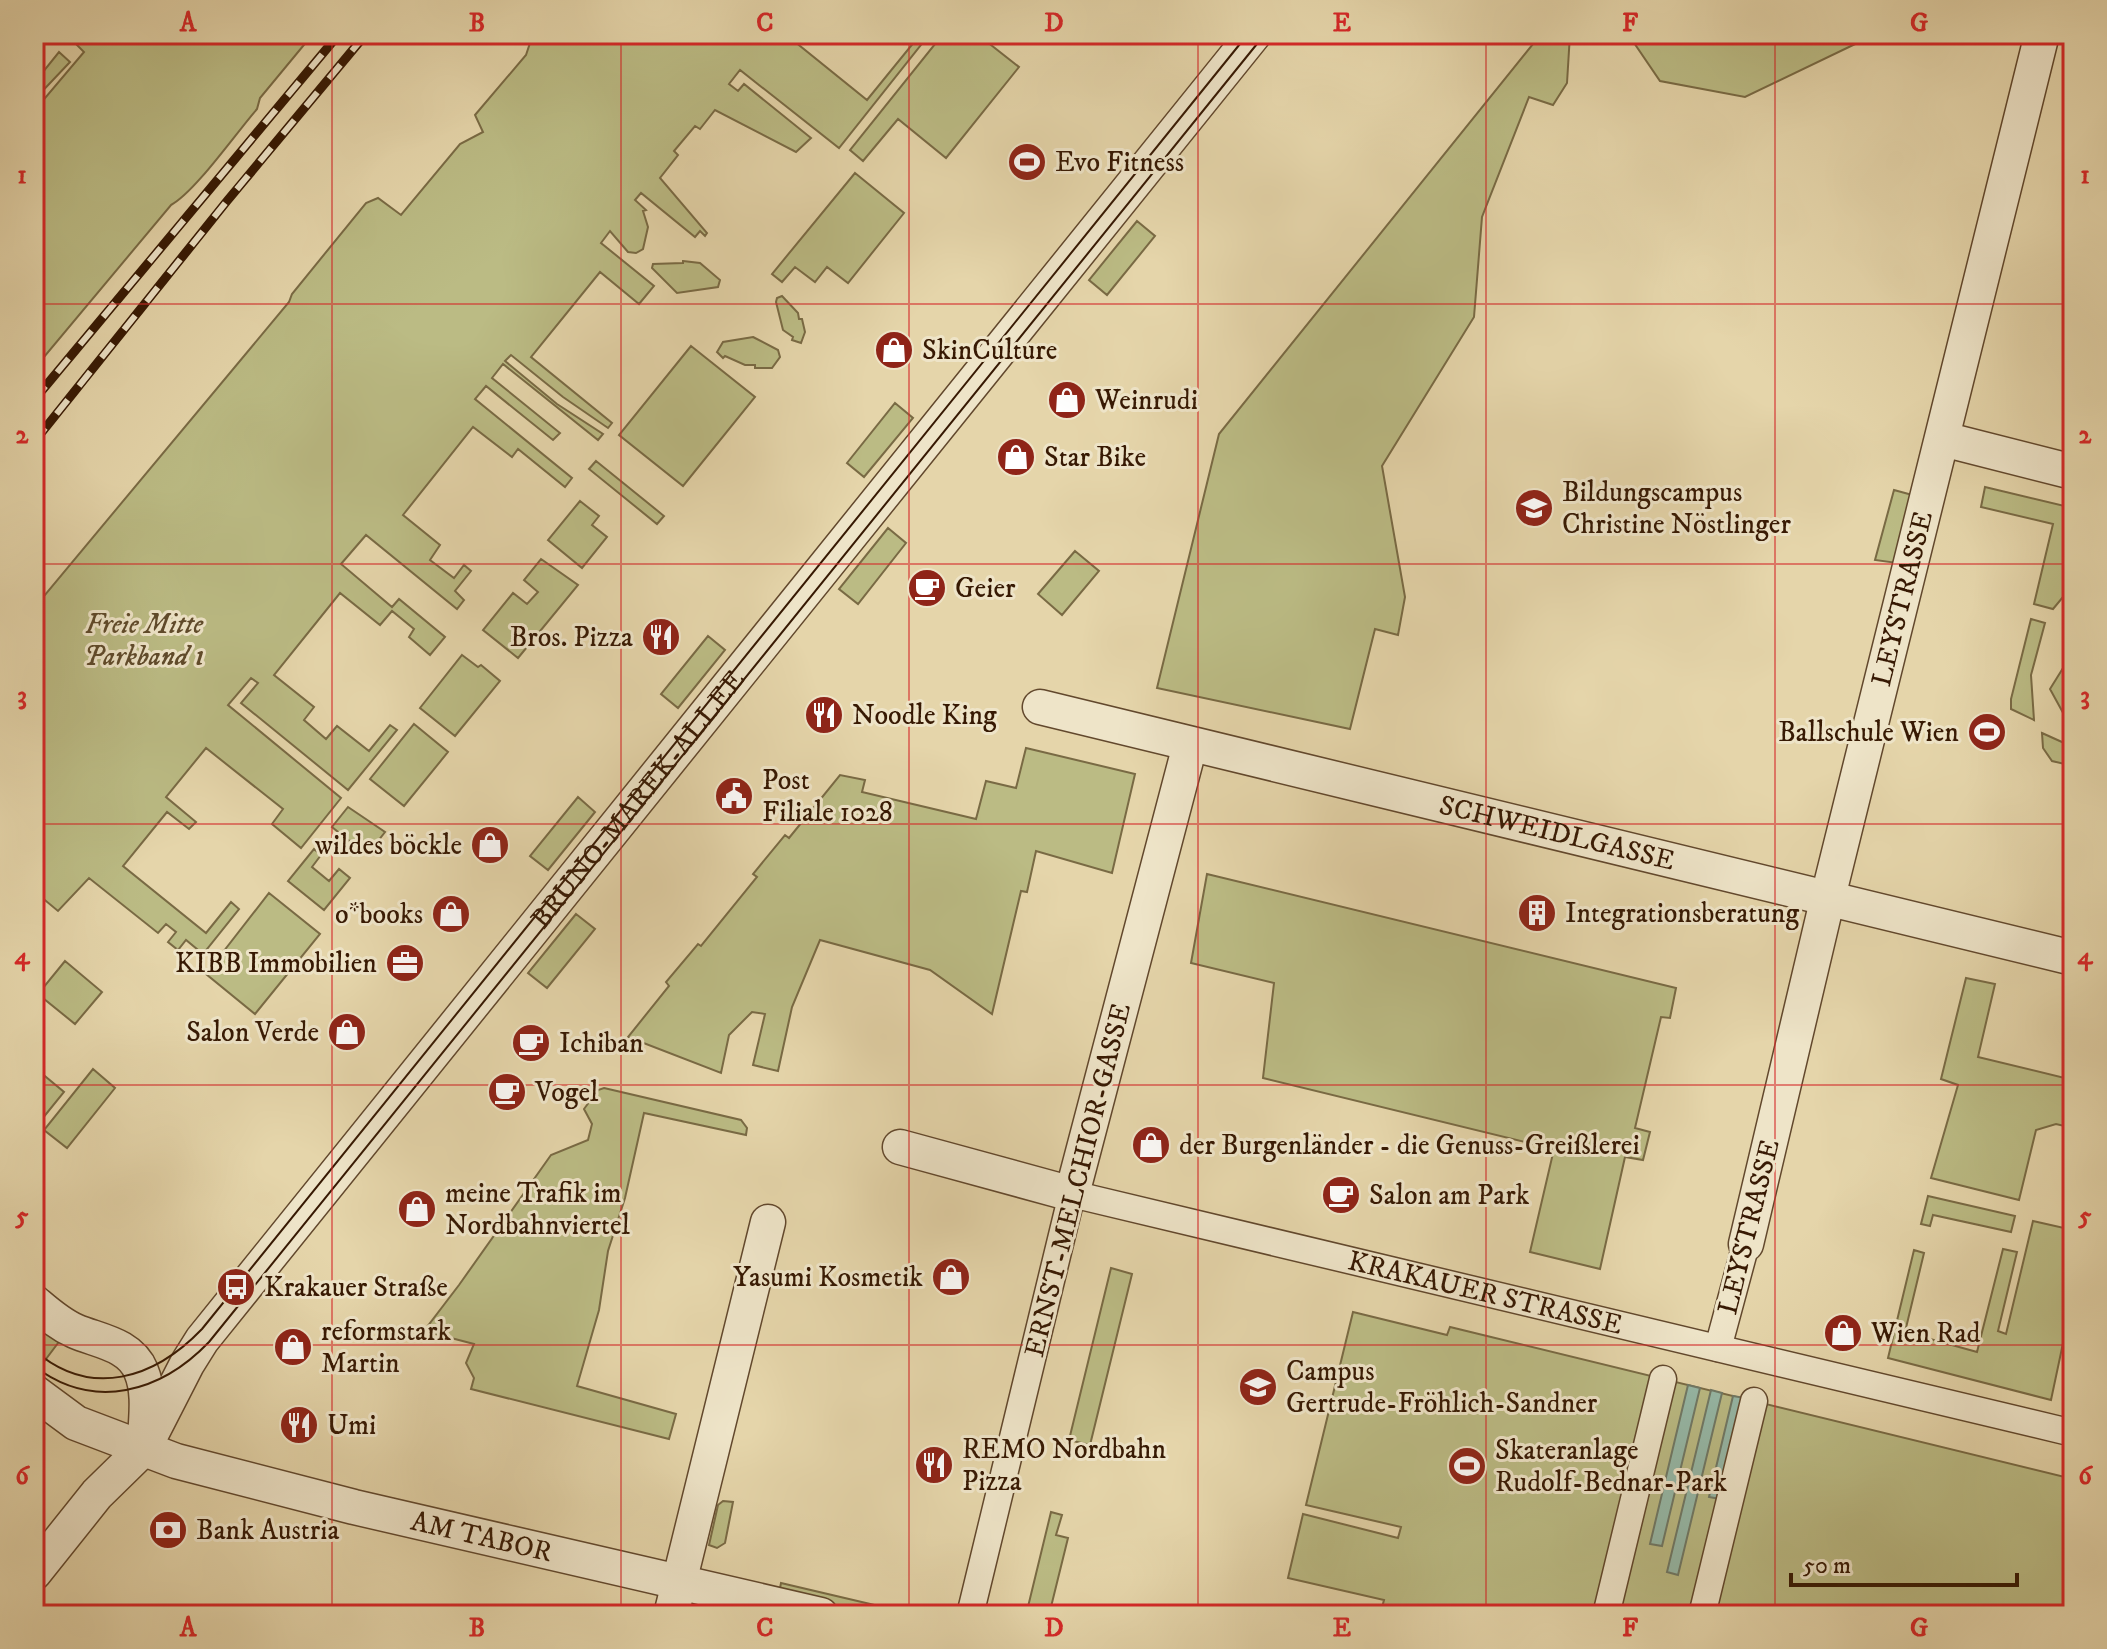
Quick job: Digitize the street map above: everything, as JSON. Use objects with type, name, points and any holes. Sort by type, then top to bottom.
[{"type":"street","name":"BRUNO-MAREK-ALLEE","points":[[34,1573],[97,1494],[144,1448],[202,1340],[1254,34]]},
{"type":"street","name":"LEYSTRASSE","points":[[1718,1348],[2042,34]]},
{"type":"street","points":[[1943,439],[2073,472]]},
{"type":"street","name":"SCHWEIDLGASSE","points":[[1040,707],[2073,958]]},
{"type":"street","name":"ERNST-MELCHIOR-GASSE","points":[[970,1615],[1072,1194],[1190,745]]},
{"type":"street","name":"KRAKAUER STRASSE","points":[[900,1147],[1072,1194],[2073,1433]]},
{"type":"street","points":[[674,1599],[768,1222]]},
{"type":"street","points":[[34,1302],[56,1321],[77,1332],[100,1338],[135,1360],[142,1373],[147,1404],[144,1448]]},
{"type":"street","points":[[1606,1615],[1663,1379]]},
{"type":"street","name":"AM TABOR","points":[[34,1392],[76,1423],[176,1461],[354,1507],[674,1599],[821,1615]]},
{"type":"street","points":[[1702,1615],[1754,1401]]},
{"type":"green space","points":[[66,34],[81,34],[91,43],[99,34],[313,34],[260,98],[257,109],[215,161],[192,188],[171,205],[34,369],[34,111],[84,52]]},
{"type":"green space","name":"Freie Mitte Parkband 1","points":[[533,34],[791,34],[789,37],[867,100],[919,36],[924,41],[839,148],[740,70],[729,84],[738,91],[744,84],[811,138],[796,152],[715,110],[700,129],[695,126],[674,151],[678,155],[660,178],[707,233],[705,236],[700,231],[695,237],[641,193],[635,200],[646,210],[643,211],[648,227],[643,249],[636,253],[628,252],[610,231],[601,243],[654,286],[639,304],[600,272],[531,357],[612,423],[608,428],[511,355],[505,361],[557,404],[603,434],[598,440],[503,364],[492,378],[560,433],[553,440],[486,386],[475,399],[572,478],[565,487],[518,449],[512,457],[473,427],[403,515],[440,545],[430,560],[454,578],[464,565],[471,571],[455,591],[464,600],[457,609],[366,535],[341,564],[392,607],[399,599],[445,637],[430,655],[409,637],[414,629],[392,611],[380,625],[340,593],[274,675],[314,707],[304,720],[326,739],[337,726],[369,751],[390,725],[397,730],[348,790],[241,703],[258,683],[251,678],[228,705],[341,798],[301,848],[272,824],[283,809],[206,748],[166,797],[196,822],[189,829],[167,812],[123,866],[206,933],[231,902],[239,909],[203,954],[186,940],[178,950],[168,942],[176,932],[166,924],[158,933],[89,878],[58,911],[34,891],[34,608],[289,302],[292,294],[366,203],[378,198],[401,215],[460,144],[483,132],[475,115],[526,55]]},
{"type":"green space","points":[[943,34],[977,34],[1019,67],[946,158],[898,119],[863,161],[850,150]]},
{"type":"green space","points":[[1541,34],[1570,34],[1567,83],[1553,105],[1529,97],[1482,217],[1474,317],[1382,466],[1405,597],[1398,635],[1375,629],[1350,729],[1157,688],[1219,434]]},
{"type":"green space","points":[[1628,34],[1876,34],[1745,97],[1660,81]]},
{"type":"green space","points":[[59,52],[70,62],[34,100],[34,83]]},
{"type":"green space","points":[[855,173],[904,213],[848,283],[827,267],[815,282],[795,267],[782,282],[772,274]]},
{"type":"green space","points":[[1137,221],[1155,236],[1107,295],[1089,280]]},
{"type":"green space","points":[[700,263],[720,280],[718,287],[677,293],[652,268],[653,264]]},
{"type":"green space","points":[[782,296],[802,319],[805,332],[801,343],[792,340],[793,337],[783,330],[776,302]]},
{"type":"green space","points":[[753,337],[778,350],[780,357],[772,368],[755,368],[755,365],[723,358],[717,352],[723,342]]},
{"type":"green space","points":[[691,346],[755,397],[683,486],[619,435]]},
{"type":"green space","points":[[895,403],[913,418],[864,477],[847,463]]},
{"type":"green space","points":[[596,461],[664,516],[657,524],[589,469]]},
{"type":"green space","points":[[1985,487],[2073,508],[2073,585],[2053,609],[2034,604],[2053,524],[1981,507]]},
{"type":"green space","points":[[1894,490],[1916,496],[1897,563],[1875,560]]},
{"type":"green space","points":[[580,501],[599,516],[592,525],[607,537],[582,568],[548,540]]},
{"type":"green space","points":[[888,528],[906,543],[858,604],[839,589]]},
{"type":"green space","points":[[1075,551],[1099,571],[1062,615],[1038,594]]},
{"type":"green space","points":[[541,559],[578,585],[518,658],[483,630],[513,593],[527,604],[538,592],[524,580]]},
{"type":"green space","points":[[2031,619],[2045,623],[2031,675],[2034,720],[2011,709]]},
{"type":"green space","points":[[708,636],[725,650],[678,708],[661,694]]},
{"type":"green space","points":[[2073,652],[2073,731],[2050,689]]},
{"type":"green space","points":[[462,655],[478,667],[481,665],[500,681],[455,736],[420,708]]},
{"type":"green space","points":[[414,724],[448,752],[404,806],[370,779]]},
{"type":"green space","points":[[2042,733],[2073,747],[2073,766],[2052,761],[2043,748]]},
{"type":"green space","points":[[1026,748],[1135,774],[1112,873],[1036,851],[1027,892],[1021,891],[992,1014],[930,970],[820,940],[792,1007],[778,1071],[753,1065],[765,1014],[752,1012],[729,1035],[721,1073],[628,1037],[669,986],[666,982],[698,944],[701,946],[757,877],[753,874],[785,835],[789,838],[840,775],[865,780],[862,792],[976,819],[986,781],[1016,788]]},
{"type":"green space","points":[[578,797],[595,812],[548,870],[530,856]]},
{"type":"green space","points":[[348,807],[385,832],[367,855],[332,827]]},
{"type":"green space","points":[[314,849],[321,855],[312,867],[329,881],[339,869],[350,878],[324,910],[288,881]]},
{"type":"green space","points":[[1207,874],[1676,988],[1670,1018],[1661,1017],[1635,1128],[1650,1132],[1643,1160],[1625,1157],[1600,1269],[1530,1252],[1554,1149],[1263,1078],[1274,983],[1191,963]]},
{"type":"green space","points":[[269,893],[320,934],[255,1014],[206,974]]},
{"type":"green space","points":[[576,914],[595,929],[547,988],[528,973]]},
{"type":"green space","points":[[65,961],[102,992],[75,1024],[38,994]]},
{"type":"green space","points":[[1966,978],[1995,984],[1978,1057],[2073,1080],[2073,1128],[2056,1124],[2036,1130],[2019,1200],[1931,1178],[1958,1085],[1941,1079]]},
{"type":"green space","points":[[34,1067],[64,1092],[38,1124],[34,1121]]},
{"type":"green space","points":[[93,1069],[115,1088],[67,1148],[44,1130]]},
{"type":"green space","points":[[604,1088],[741,1120],[747,1128],[746,1135],[644,1113],[625,1198],[608,1251],[599,1310],[577,1386],[676,1414],[669,1439],[471,1389],[474,1378],[466,1363],[474,1344],[424,1331],[551,1155],[588,1140],[592,1124],[584,1109],[598,1090]]},
{"type":"green space","points":[[1928,1196],[2015,1216],[2011,1232],[1933,1215],[1930,1226],[1921,1224]]},
{"type":"green space","points":[[2033,1221],[2073,1230],[2073,1296],[2051,1400],[1888,1358],[1914,1250],[1924,1253],[1905,1332],[1977,1352],[2003,1249],[2017,1252],[1998,1331],[2006,1334]]},
{"type":"green space","points":[[1111,1268],[1132,1274],[1090,1445],[1069,1440]]},
{"type":"green space","points":[[1353,1312],[1447,1335],[1450,1327],[2073,1479],[2073,1615],[1380,1615],[1384,1600],[1288,1578],[1303,1514],[1398,1538],[1401,1527],[1306,1505]]},
{"type":"green space","points":[[34,1320],[61,1339],[34,1375]]},
{"type":"green space","points":[[723,1501],[733,1502],[725,1543],[717,1548],[709,1545],[718,1505]]},
{"type":"green space","points":[[1051,1512],[1062,1515],[1056,1535],[1068,1538],[1049,1615],[1026,1615]]},
{"type":"green space","points":[[781,1583],[917,1615],[867,1615],[779,1593]]},
{"type":"shaded area","points":[[1688,1385],[1700,1388],[1662,1546],[1650,1544]]},
{"type":"shaded area","points":[[1711,1390],[1722,1393],[1678,1575],[1667,1572]]},
{"type":"shaded area","points":[[1733,1396],[1745,1398],[1720,1499],[1709,1497]]},
{"type":"tram line","points":[[34,1350],[78,1375],[122,1377],[164,1360],[202,1329],[1248,34]]},
{"type":"tram line","points":[[34,1366],[80,1389],[103,1392],[126,1390],[170,1373],[209,1342],[1265,34]]},
{"type":"railway","points":[[34,400],[339,34]]},
{"type":"railway","points":[[34,442],[227,201],[366,34]]},
{"type":"place","name":"Evo Fitness","points":[[1027,162]]},
{"type":"place","name":"SkinCulture","points":[[894,350]]},
{"type":"place","name":"Weinrudi","points":[[1067,400]]},
{"type":"place","name":"Star Bike","points":[[1016,457]]},
{"type":"place","name":"Bildungscampus Christine Nöstlinger","points":[[1534,508]]},
{"type":"place","name":"Geier","points":[[927,588]]},
{"type":"place","name":"Bros. Pizza","points":[[661,637]]},
{"type":"place","name":"Noodle King","points":[[824,715]]},
{"type":"place","name":"Ballschule Wien","points":[[1987,732]]},
{"type":"place","name":"Post Filiale 1028","points":[[734,796]]},
{"type":"place","name":"wildes böckle","points":[[490,845]]},
{"type":"place","name":"Integrationsberatung","points":[[1537,913]]},
{"type":"place","name":"o*books","points":[[451,914]]},
{"type":"place","name":"KIBB Immobilien","points":[[405,963]]},
{"type":"place","name":"Salon Verde","points":[[347,1032]]},
{"type":"place","name":"Ichiban","points":[[531,1043]]},
{"type":"place","name":"Vogel","points":[[507,1092]]},
{"type":"place","name":"der Burgenländer - die Genuss-Greißlerei","points":[[1151,1145]]},
{"type":"place","name":"Salon am Park","points":[[1341,1195]]},
{"type":"place","name":"meine Trafik im Nordbahnviertel","points":[[417,1209]]},
{"type":"place","name":"Yasumi Kosmetik","points":[[951,1277]]},
{"type":"place","name":"Krakauer Straße","points":[[236,1287]]},
{"type":"place","name":"Wien Rad","points":[[1843,1333]]},
{"type":"place","name":"reformstark Martin","points":[[293,1347]]},
{"type":"place","name":"Campus Gertrude-Fröhlich-Sandner","points":[[1258,1387]]},
{"type":"place","name":"Umi","points":[[299,1425]]},
{"type":"place","name":"REMO Nordbahn Pizza","points":[[934,1465]]},
{"type":"place","name":"Skateranlage Rudolf-Bednar-Park","points":[[1467,1466]]},
{"type":"place","name":"Bank Austria","points":[[168,1530]]}]
